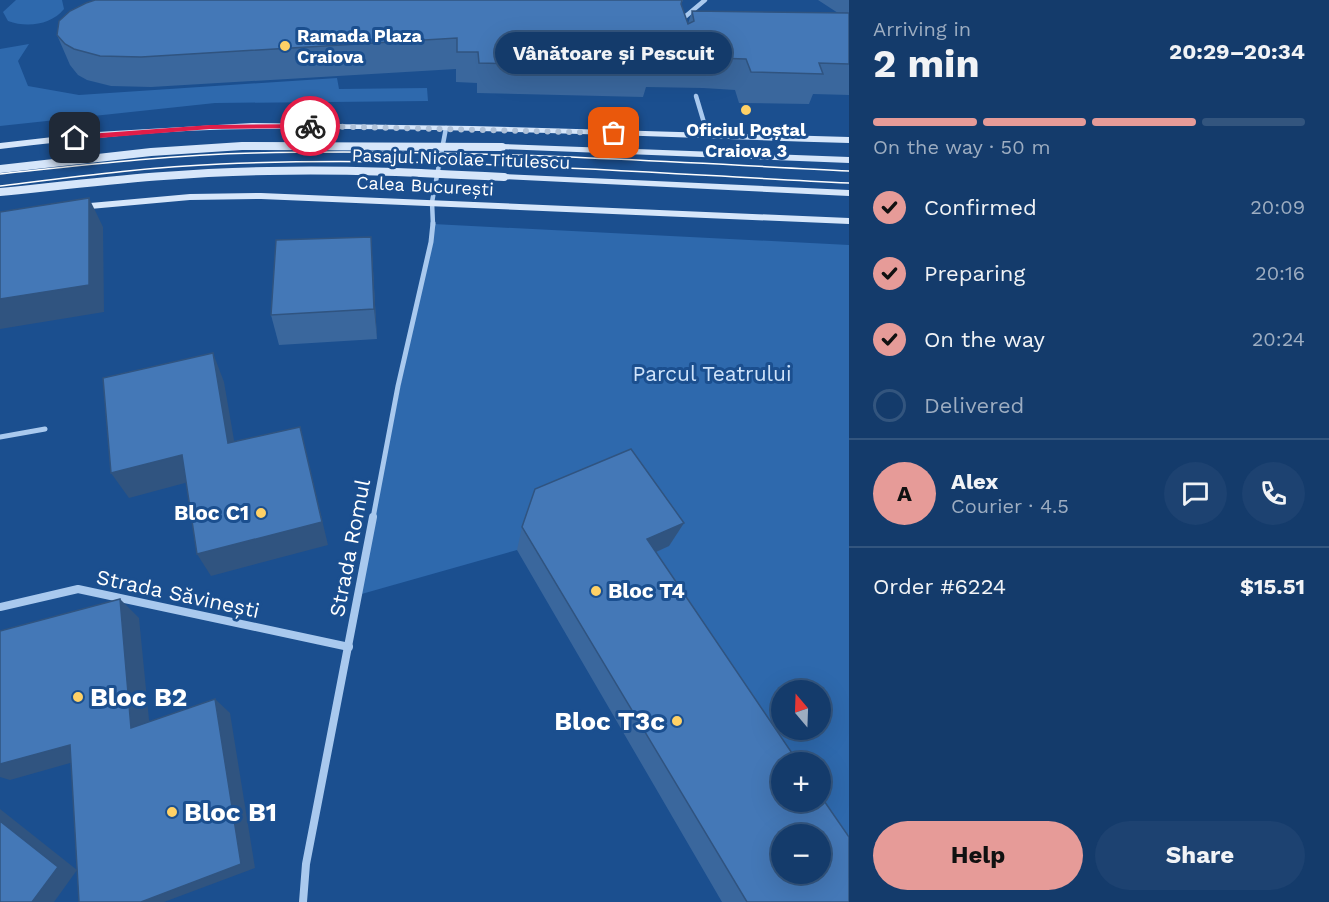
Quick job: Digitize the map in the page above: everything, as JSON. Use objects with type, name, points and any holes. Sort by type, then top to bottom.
[{"type":"main road","points":[[0,146],[97,135],[210,127],[446,128],[849,140]]},
{"type":"main road","name":"Pasajul Nicolae Titulescu","points":[[0,169],[152,152],[242,146],[502,147],[849,160]]},
{"type":"main road","name":"Pasajul Nicolae Titulescu","points":[[0,192],[147,177],[232,172],[354,171],[849,193]]},
{"type":"main road","name":"Calea București","points":[[66,208],[190,197],[282,197],[849,221]]},
{"type":"street","points":[[678,23],[705,0]]},
{"type":"street","points":[[696,96],[708,136]]},
{"type":"street","name":"Strada Romul","points":[[303,902],[306,864],[398,386],[431,242],[432,202],[446,128]]},
{"type":"street","points":[[0,437],[45,429]]},
{"type":"street","name":"Strada Săvinești","points":[[0,607],[78,589],[349,647]]},
{"type":"green space","points":[[16,0],[62,0],[64,9],[46,22],[15,23],[8,21],[3,12]]},
{"type":"green space","points":[[29,44],[18,61],[28,86],[79,95],[337,78],[339,89],[427,88],[428,101],[215,103],[0,126],[0,49]]},
{"type":"green space","name":"Parcul Teatrului","points":[[433,224],[849,245],[849,881],[831,852],[831,824],[820,824],[820,812],[831,812],[831,752],[775,752],[633,562],[669,545],[517,550],[358,595]]},
{"type":"building","points":[[95,0],[682,0],[681,4],[688,24],[694,21],[692,11],[849,13],[849,64],[819,63],[823,74],[751,72],[746,59],[648,56],[651,67],[479,63],[478,52],[457,52],[457,38],[141,57],[100,56],[74,49],[65,44],[57,35],[59,21],[70,11]]},
{"type":"building","points":[[89,198],[89,285],[0,299],[0,212]]},
{"type":"building","points":[[371,237],[374,309],[271,315],[276,240]]},
{"type":"building","points":[[213,353],[228,443],[300,427],[322,522],[197,554],[182,455],[111,473],[103,378]]},
{"type":"building","points":[[631,449],[684,523],[647,539],[771,722],[771,740],[783,740],[791,752],[771,752],[771,812],[831,811],[849,837],[849,902],[747,902],[522,527],[535,489]]},
{"type":"building","points":[[120,599],[131,728],[215,699],[241,864],[141,902],[79,902],[70,745],[0,764],[0,631]]},
{"type":"building","points":[[0,821],[58,867],[32,902],[0,902]]},
{"type":"tram line","points":[[0,174],[190,156],[328,152],[552,156],[849,171]]},
{"type":"tram line","points":[[0,186],[166,167],[299,162],[535,166],[849,183]]},
{"type":"way so far","points":[[310,126],[614,133]]},
{"type":"place","name":"Ramada Plaza Craiova","points":[[285,46]]},
{"type":"place","name":"Oficiul Poștal Craiova 3","points":[[746,110]]},
{"type":"place","name":"Vânătoare și Pescuit","points":[[614,133]]},
{"type":"place","name":"Bloc C1","points":[[261,513]]},
{"type":"place","name":"Bloc T4","points":[[596,591]]},
{"type":"place","name":"Bloc B2","points":[[78,697]]},
{"type":"place","name":"Bloc T3c","points":[[677,721]]},
{"type":"place","name":"Bloc B1","points":[[172,812]]},
{"type":"route","points":[[75,138],[210,127],[310,126]]}]
